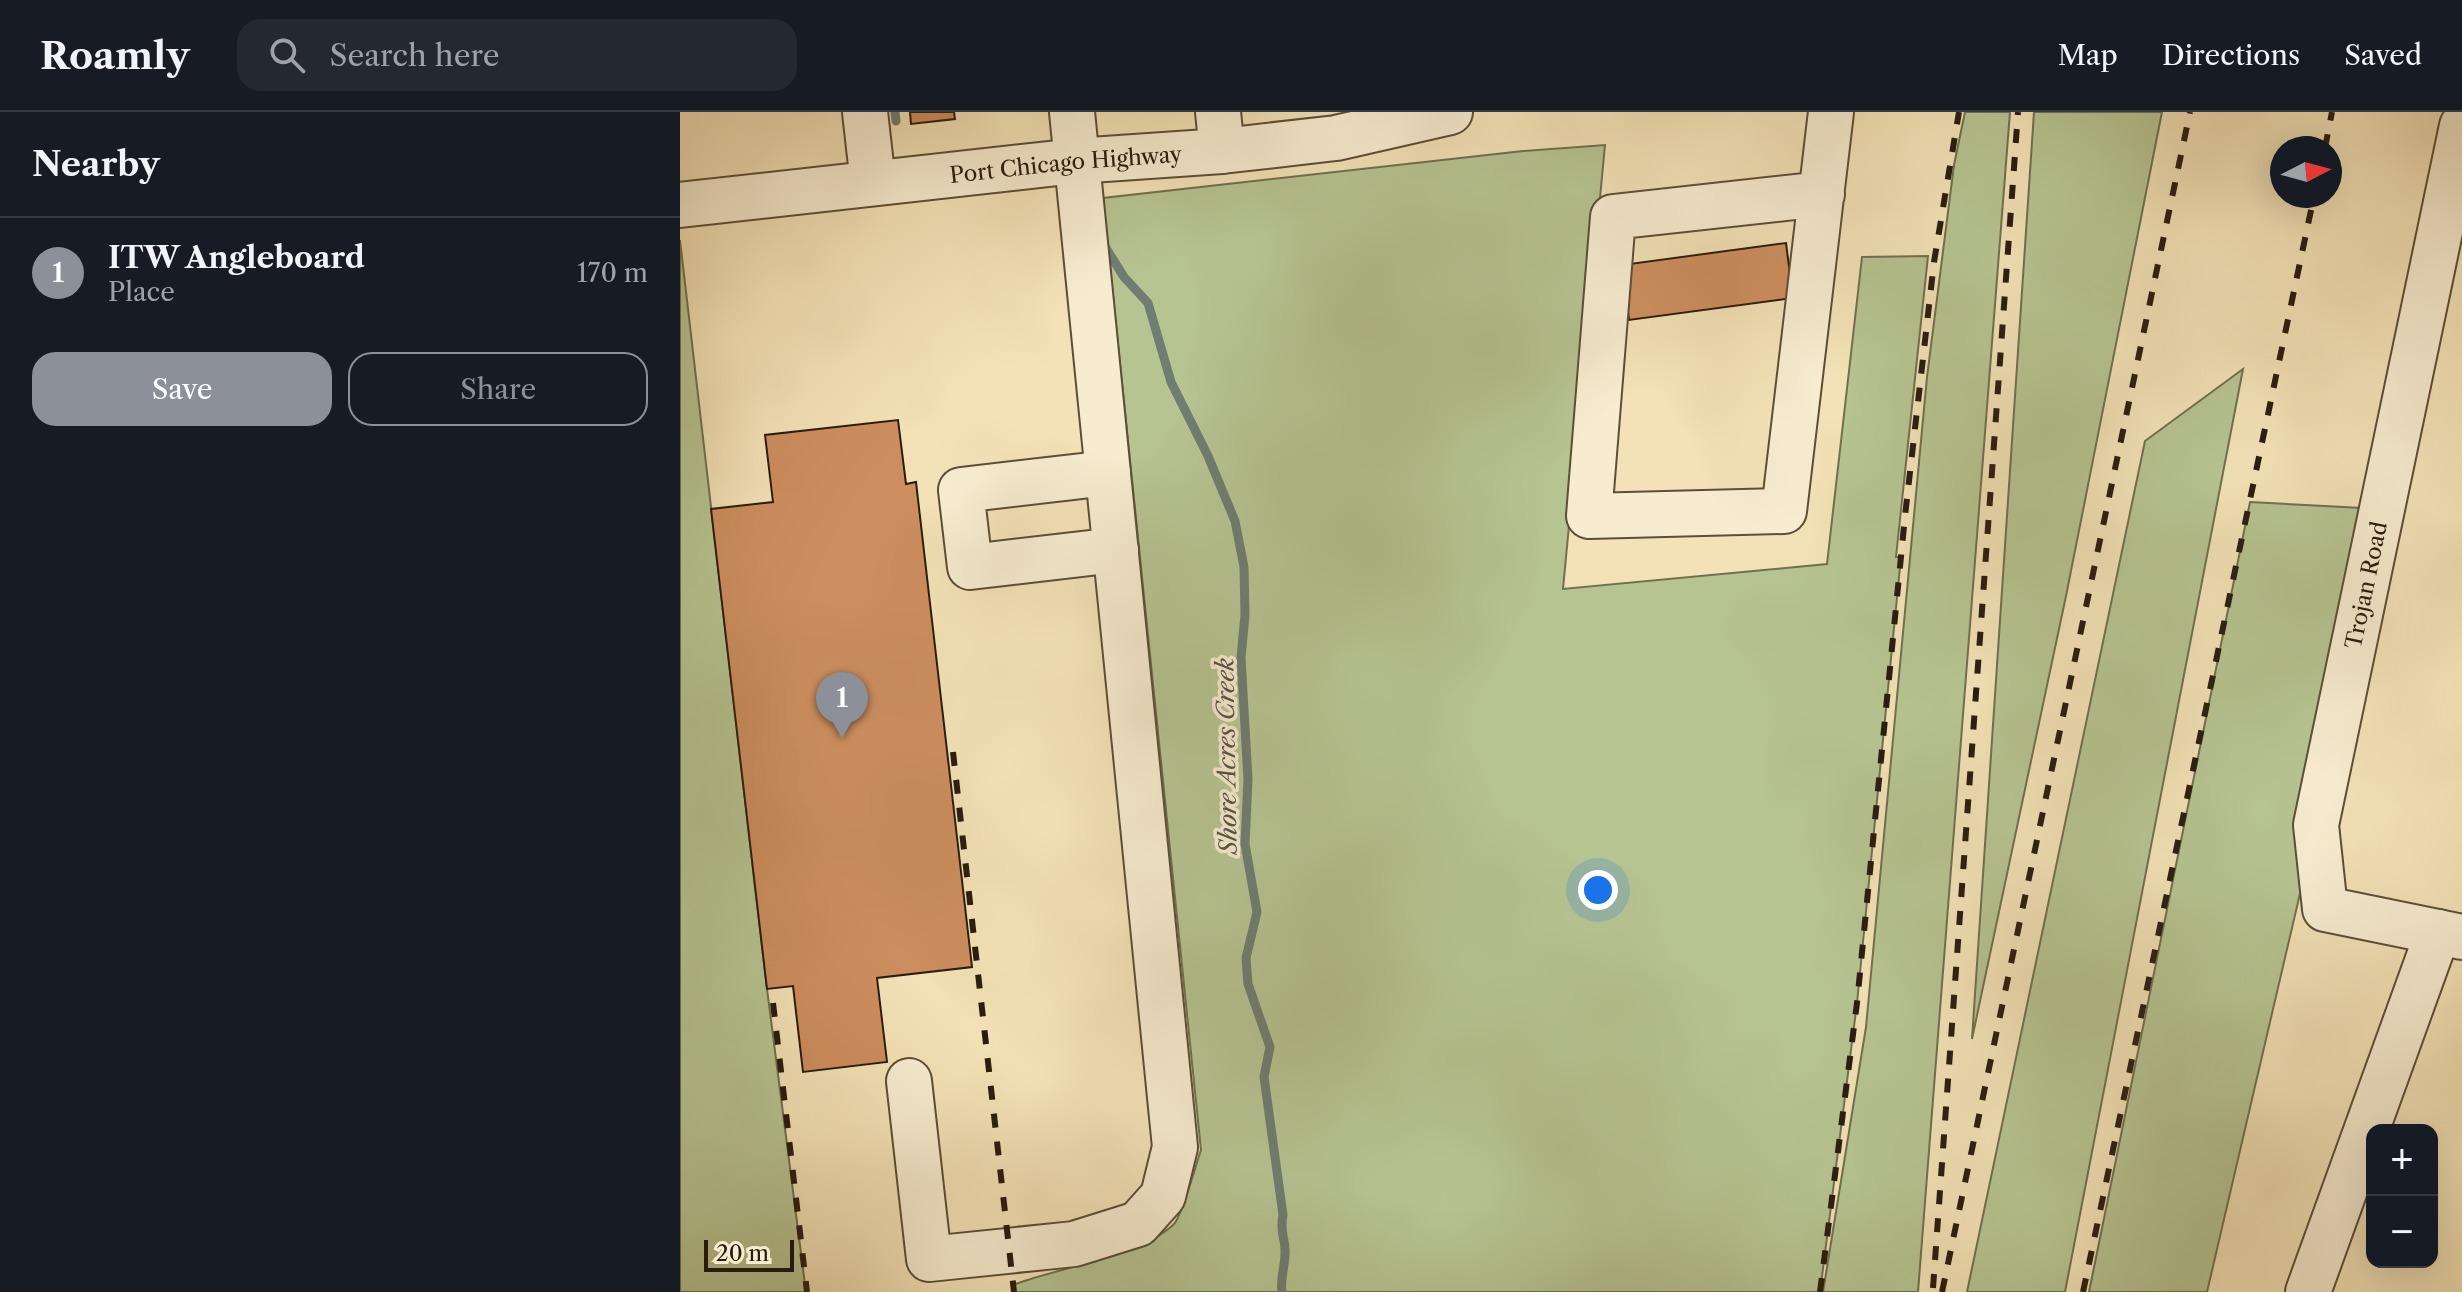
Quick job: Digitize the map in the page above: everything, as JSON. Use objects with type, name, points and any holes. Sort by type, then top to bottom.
[{"type":"street","points":[[865,112],[873,183]]},
{"type":"street","points":[[909,1081],[929,1259],[1074,1244],[1138,1224],[1163,1196],[1175,1147],[1072,112]]},
{"type":"street","name":"Port Chicago Highway","points":[[680,205],[1076,161],[1220,132],[1359,123],[1450,112]]},
{"type":"street","points":[[1822,194],[1613,217],[1589,516],[1784,511],[1822,194],[1831,112]]},
{"type":"street","name":"Trojan Road","points":[[2450,934],[2325,909],[2316,825],[2462,126]]},
{"type":"street","points":[[1108,473],[961,490],[970,567],[1116,550]]},
{"type":"street","points":[[2308,1292],[2450,934]]},
{"type":"green space","points":[[1965,112],[2010,112],[1918,1292],[1823,1292],[1866,1027],[1927,377],[1954,165]]},
{"type":"green space","points":[[2034,112],[2162,112],[2066,596],[1972,1039]]},
{"type":"green space","points":[[1605,145],[1563,589],[1827,564],[1862,257],[1928,256],[1896,557],[1901,557],[1857,1003],[1820,1292],[1014,1292],[1013,1285],[1120,1253],[1141,1245],[1174,1224],[1185,1201],[1201,1150],[1103,198],[1523,151]]},
{"type":"green space","points":[[680,240],[767,989],[806,1292],[680,1292]]},
{"type":"green space","points":[[2243,369],[2065,1292],[1967,1292],[2145,441]]},
{"type":"green space","points":[[2250,502],[2381,509],[2316,825],[2207,1292],[2089,1292]]},
{"type":"building","points":[[910,112],[954,112],[955,119],[911,124]]},
{"type":"building","points":[[1786,243],[1793,298],[1629,320],[1622,265]]},
{"type":"building","points":[[898,420],[906,484],[916,482],[972,967],[877,978],[887,1062],[803,1072],[793,986],[767,989],[711,509],[773,502],[765,435]]},
{"type":"waterway","name":"Shore Acres Creek","points":[[895,112],[896,121]]},
{"type":"waterway","name":"Shore Acres Creek","points":[[1104,245],[1124,277],[1148,303],[1171,382],[1208,456],[1235,521],[1244,567],[1245,615],[1241,658],[1248,779],[1245,844],[1257,912],[1246,958],[1248,984],[1270,1047],[1264,1077],[1283,1215],[1285,1253],[1282,1292]]},
{"type":"railway","points":[[1820,1292],[1857,1003],[1905,516],[1934,262],[1959,112]]},
{"type":"railway","points":[[1933,1288],[2018,112]]},
{"type":"railway","points":[[1942,1292],[2190,112]]},
{"type":"railway","points":[[2327,136],[2332,112]]},
{"type":"railway","points":[[2083,1292],[2311,208]]},
{"type":"railway","points":[[953,752],[1014,1292]]},
{"type":"railway","points":[[773,1003],[807,1292]]},
{"type":"place","name":"ITW Angleboard","points":[[842,738]]}]
